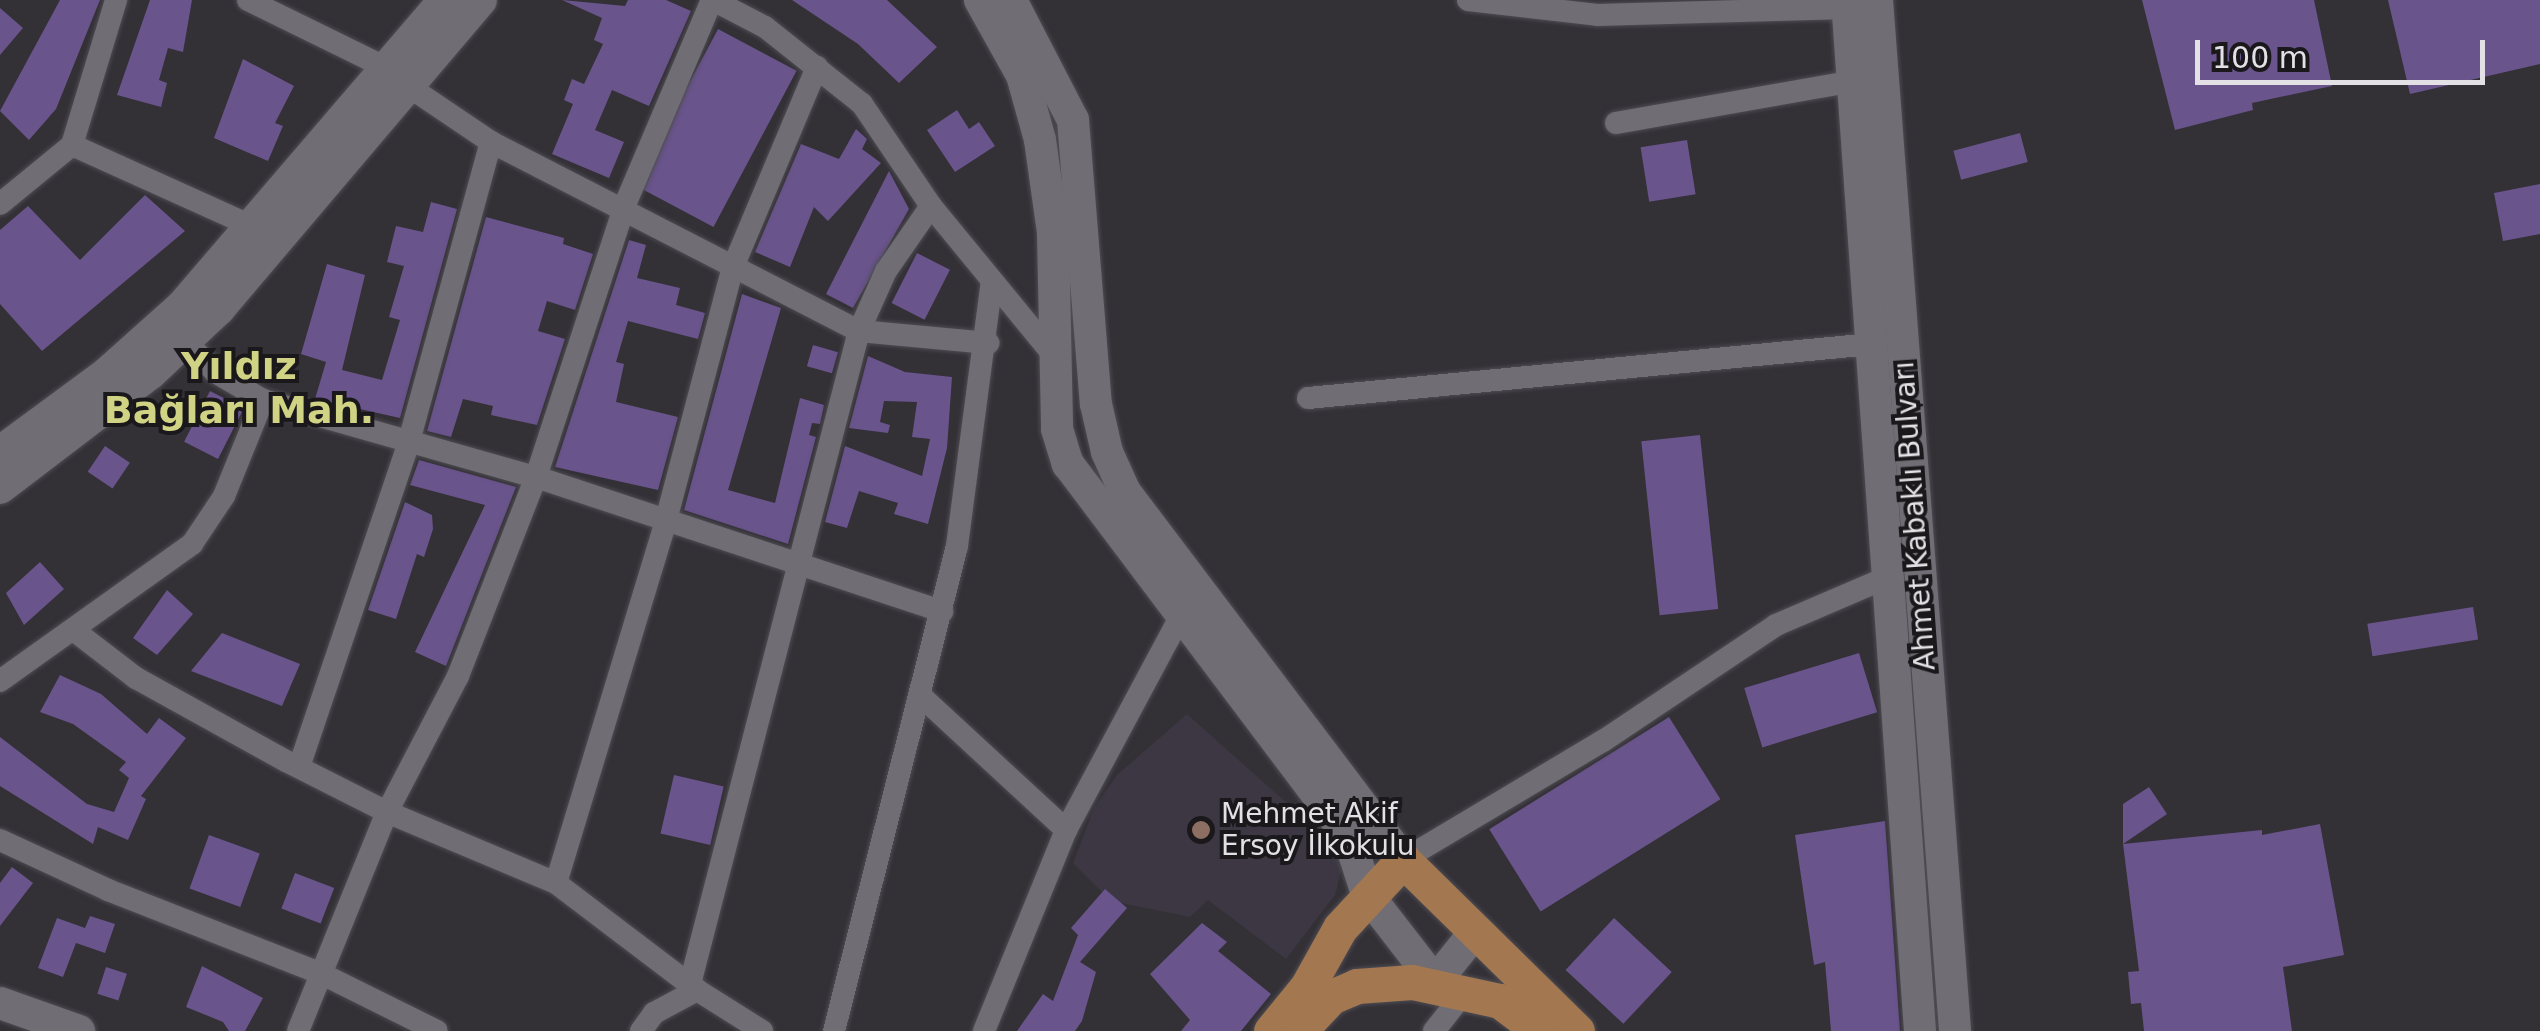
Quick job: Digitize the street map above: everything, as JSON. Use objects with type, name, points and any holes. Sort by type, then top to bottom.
[{"type":"main road","points":[[1271,1031],[1367,894],[1403,860],[1577,1031]]},
{"type":"main road","points":[[1299,1031],[1331,996],[1357,986],[1451,986],[1500,1001],[1540,1031]]},
{"type":"street","points":[[4,194],[72,145],[116,0]]},
{"type":"street","points":[[248,0],[397,77],[491,142],[859,331],[988,343]]},
{"type":"street","points":[[397,77],[444,0]]},
{"type":"street","points":[[0,488],[186,341],[266,233],[397,77],[480,0]]},
{"type":"street","points":[[298,1031],[387,812],[458,676],[536,477],[624,207],[712,0],[764,28],[862,104],[931,206],[1056,358]]},
{"type":"street","points":[[980,0],[1022,75],[1040,140],[1054,232],[1057,429],[1068,464],[1348,835],[1367,894],[1451,986]]},
{"type":"street","points":[[1010,0],[1073,120],[1096,404],[1106,452],[1147,522],[1403,860],[1602,741],[1776,625],[1888,577]]},
{"type":"street","points":[[1468,0],[1598,15],[1857,3]]},
{"type":"street","name":"Ahmet Kabaklı Bulvarı","points":[[1857,3],[1853,81],[1920,1031]]},
{"type":"street","name":"Ahmet Kabaklı Bulvarı","points":[[1857,3],[1956,1031]]},
{"type":"street","points":[[556,883],[665,524],[733,267],[817,68]]},
{"type":"street","points":[[1616,123],[1853,81]]},
{"type":"street","points":[[299,767],[408,445],[491,142]]},
{"type":"street","points":[[72,145],[266,233]]},
{"type":"street","points":[[641,1031],[654,1013],[693,987],[859,331],[886,270],[931,206]]},
{"type":"street","points":[[0,452],[147,338],[266,233]]},
{"type":"street","points":[[834,1031],[942,611],[988,343],[992,281]]},
{"type":"street","points":[[186,341],[215,372],[263,400],[408,445],[536,477],[798,568],[942,611]]},
{"type":"street","points":[[1308,398],[1872,344]]},
{"type":"street","points":[[4,671],[76,632],[192,544],[224,496],[263,400]]},
{"type":"street","points":[[984,1031],[1066,830],[1180,617]]},
{"type":"street","points":[[76,632],[136,678],[299,767],[387,812],[556,883],[693,987],[762,1031]]},
{"type":"street","points":[[922,698],[1066,830]]},
{"type":"street","points":[[0,840],[108,890],[322,974],[438,1031]]},
{"type":"street","points":[[1434,1031],[1476,931]]},
{"type":"street","points":[[0,1003],[79,1031]]},
{"type":"shaded area","name":"Mehmet Akif Ersoy İlkokulu","points":[[1187,714],[1345,855],[1335,895],[1286,959],[1208,900],[1190,917],[1111,901],[1073,863],[1094,808],[1117,775]]},
{"type":"building","points":[[60,0],[100,0],[56,109],[29,140],[0,111]]},
{"type":"building","points":[[150,0],[192,0],[183,52],[168,48],[159,80],[167,83],[161,107],[117,95]]},
{"type":"building","points":[[562,0],[625,6],[628,0],[666,0],[691,11],[649,106],[612,90],[595,130],[624,142],[609,178],[552,154],[573,104],[564,100],[572,79],[584,84],[603,44],[594,40],[602,18]]},
{"type":"building","points":[[792,0],[887,0],[937,47],[899,83],[858,44]]},
{"type":"building","points":[[2142,0],[2314,0],[2332,86],[2252,103],[2253,110],[2175,130]]},
{"type":"building","points":[[2388,0],[2540,0],[2540,64],[2410,94]]},
{"type":"building","points":[[0,8],[23,28],[0,55]]},
{"type":"building","points":[[718,29],[797,71],[713,227],[635,185]]},
{"type":"building","points":[[243,59],[294,86],[275,123],[283,126],[268,161],[214,138]]},
{"type":"building","points":[[957,110],[969,129],[979,122],[995,146],[955,172],[927,130]]},
{"type":"building","points":[[856,129],[867,139],[862,149],[881,163],[828,221],[814,207],[790,267],[755,252],[801,144],[839,159]]},
{"type":"building","points":[[2020,133],[2028,162],[1961,180],[1953,151]]},
{"type":"building","points":[[1687,140],[1696,194],[1649,202],[1641,147]]},
{"type":"building","points":[[889,171],[909,209],[853,308],[826,294]]},
{"type":"building","points":[[2540,184],[2540,234],[2503,241],[2494,193]]},
{"type":"building","points":[[145,195],[185,231],[42,351],[0,304],[0,230],[28,206],[80,260]]},
{"type":"building","points":[[431,202],[457,209],[400,418],[315,399],[326,362],[301,354],[327,264],[365,275],[342,370],[382,380],[400,320],[389,317],[404,266],[387,262],[396,226],[423,232]]},
{"type":"building","points":[[486,217],[564,238],[563,244],[593,254],[575,310],[547,301],[538,331],[565,339],[537,425],[491,415],[493,406],[463,399],[451,437],[427,431]]},
{"type":"building","points":[[629,240],[646,245],[637,278],[680,288],[676,305],[705,313],[698,339],[628,321],[616,362],[624,364],[616,402],[678,417],[658,490],[555,467]]},
{"type":"building","points":[[917,253],[950,270],[925,320],[892,303]]},
{"type":"building","points":[[742,294],[781,308],[728,490],[775,503],[800,398],[824,405],[820,424],[812,423],[809,435],[816,437],[788,544],[684,510]]},
{"type":"building","points":[[813,345],[838,352],[832,373],[807,366]]},
{"type":"building","points":[[868,356],[905,372],[952,377],[947,448],[928,524],[894,514],[898,503],[859,491],[847,528],[825,522],[845,446],[922,476],[930,439],[912,437],[917,402],[884,401],[880,422],[890,425],[888,433],[849,428]]},
{"type":"building","points":[[210,391],[244,408],[218,459],[184,442]]},
{"type":"building","points":[[1700,435],[1718,609],[1660,615],[1641,441]]},
{"type":"building","points":[[105,446],[130,463],[113,488],[88,472]]},
{"type":"building","points":[[419,460],[516,487],[446,666],[415,652],[485,505],[410,485]]},
{"type":"building","points":[[405,502],[432,515],[433,529],[424,557],[417,554],[396,619],[368,610]]},
{"type":"building","points":[[40,562],[64,589],[24,625],[6,593]]},
{"type":"building","points":[[167,590],[193,614],[157,655],[133,638]]},
{"type":"building","points":[[2473,607],[2478,640],[2372,656],[2367,624]]},
{"type":"building","points":[[222,633],[300,664],[282,706],[191,671]]},
{"type":"building","points":[[1859,653],[1877,712],[1762,747],[1744,688]]},
{"type":"building","points":[[60,675],[101,694],[147,734],[159,718],[186,738],[141,796],[146,799],[128,840],[98,827],[93,844],[0,786],[0,737],[87,804],[114,812],[129,778],[119,770],[126,762],[73,724],[40,712]]},
{"type":"building","points":[[1669,717],[1720,799],[1541,912],[1489,829]]},
{"type":"building","points":[[674,775],[724,786],[710,845],[661,833]]},
{"type":"building","points":[[2149,787],[2167,814],[2123,844],[2123,804]]},
{"type":"building","points":[[1885,821],[1900,1031],[1831,1031],[1825,962],[1814,965],[1795,835]]},
{"type":"building","points":[[2320,824],[2344,955],[2283,967],[2292,1031],[2144,1031],[2141,1003],[2131,1004],[2128,972],[2139,971],[2123,844],[2262,830],[2262,835]]},
{"type":"building","points":[[209,835],[260,853],[240,907],[190,889]]},
{"type":"building","points":[[12,867],[33,883],[0,926],[0,883]]},
{"type":"building","points":[[295,873],[334,888],[321,924],[281,908]]},
{"type":"building","points":[[1105,889],[1127,908],[1080,962],[1096,972],[1082,1021],[1075,1031],[1017,1031],[1043,994],[1053,1001],[1078,935],[1071,928]]},
{"type":"building","points":[[90,916],[115,924],[105,953],[76,943],[63,977],[38,968],[57,918],[85,928]]},
{"type":"building","points":[[1614,918],[1672,972],[1623,1024],[1566,970]]},
{"type":"building","points":[[1202,923],[1227,942],[1218,951],[1271,994],[1241,1031],[1181,1031],[1190,1020],[1150,974]]},
{"type":"building","points":[[202,966],[263,998],[245,1031],[229,1031],[223,1022],[186,1007]]},
{"type":"building","points":[[106,967],[127,974],[118,1000],[97,994]]},
{"type":"place","name":"Mehmet Akif Ersoy İlkokulu","points":[[1201,830]]},
{"type":"district","name":"Yıldız Bağları Mah.","points":[[239,389]]}]
